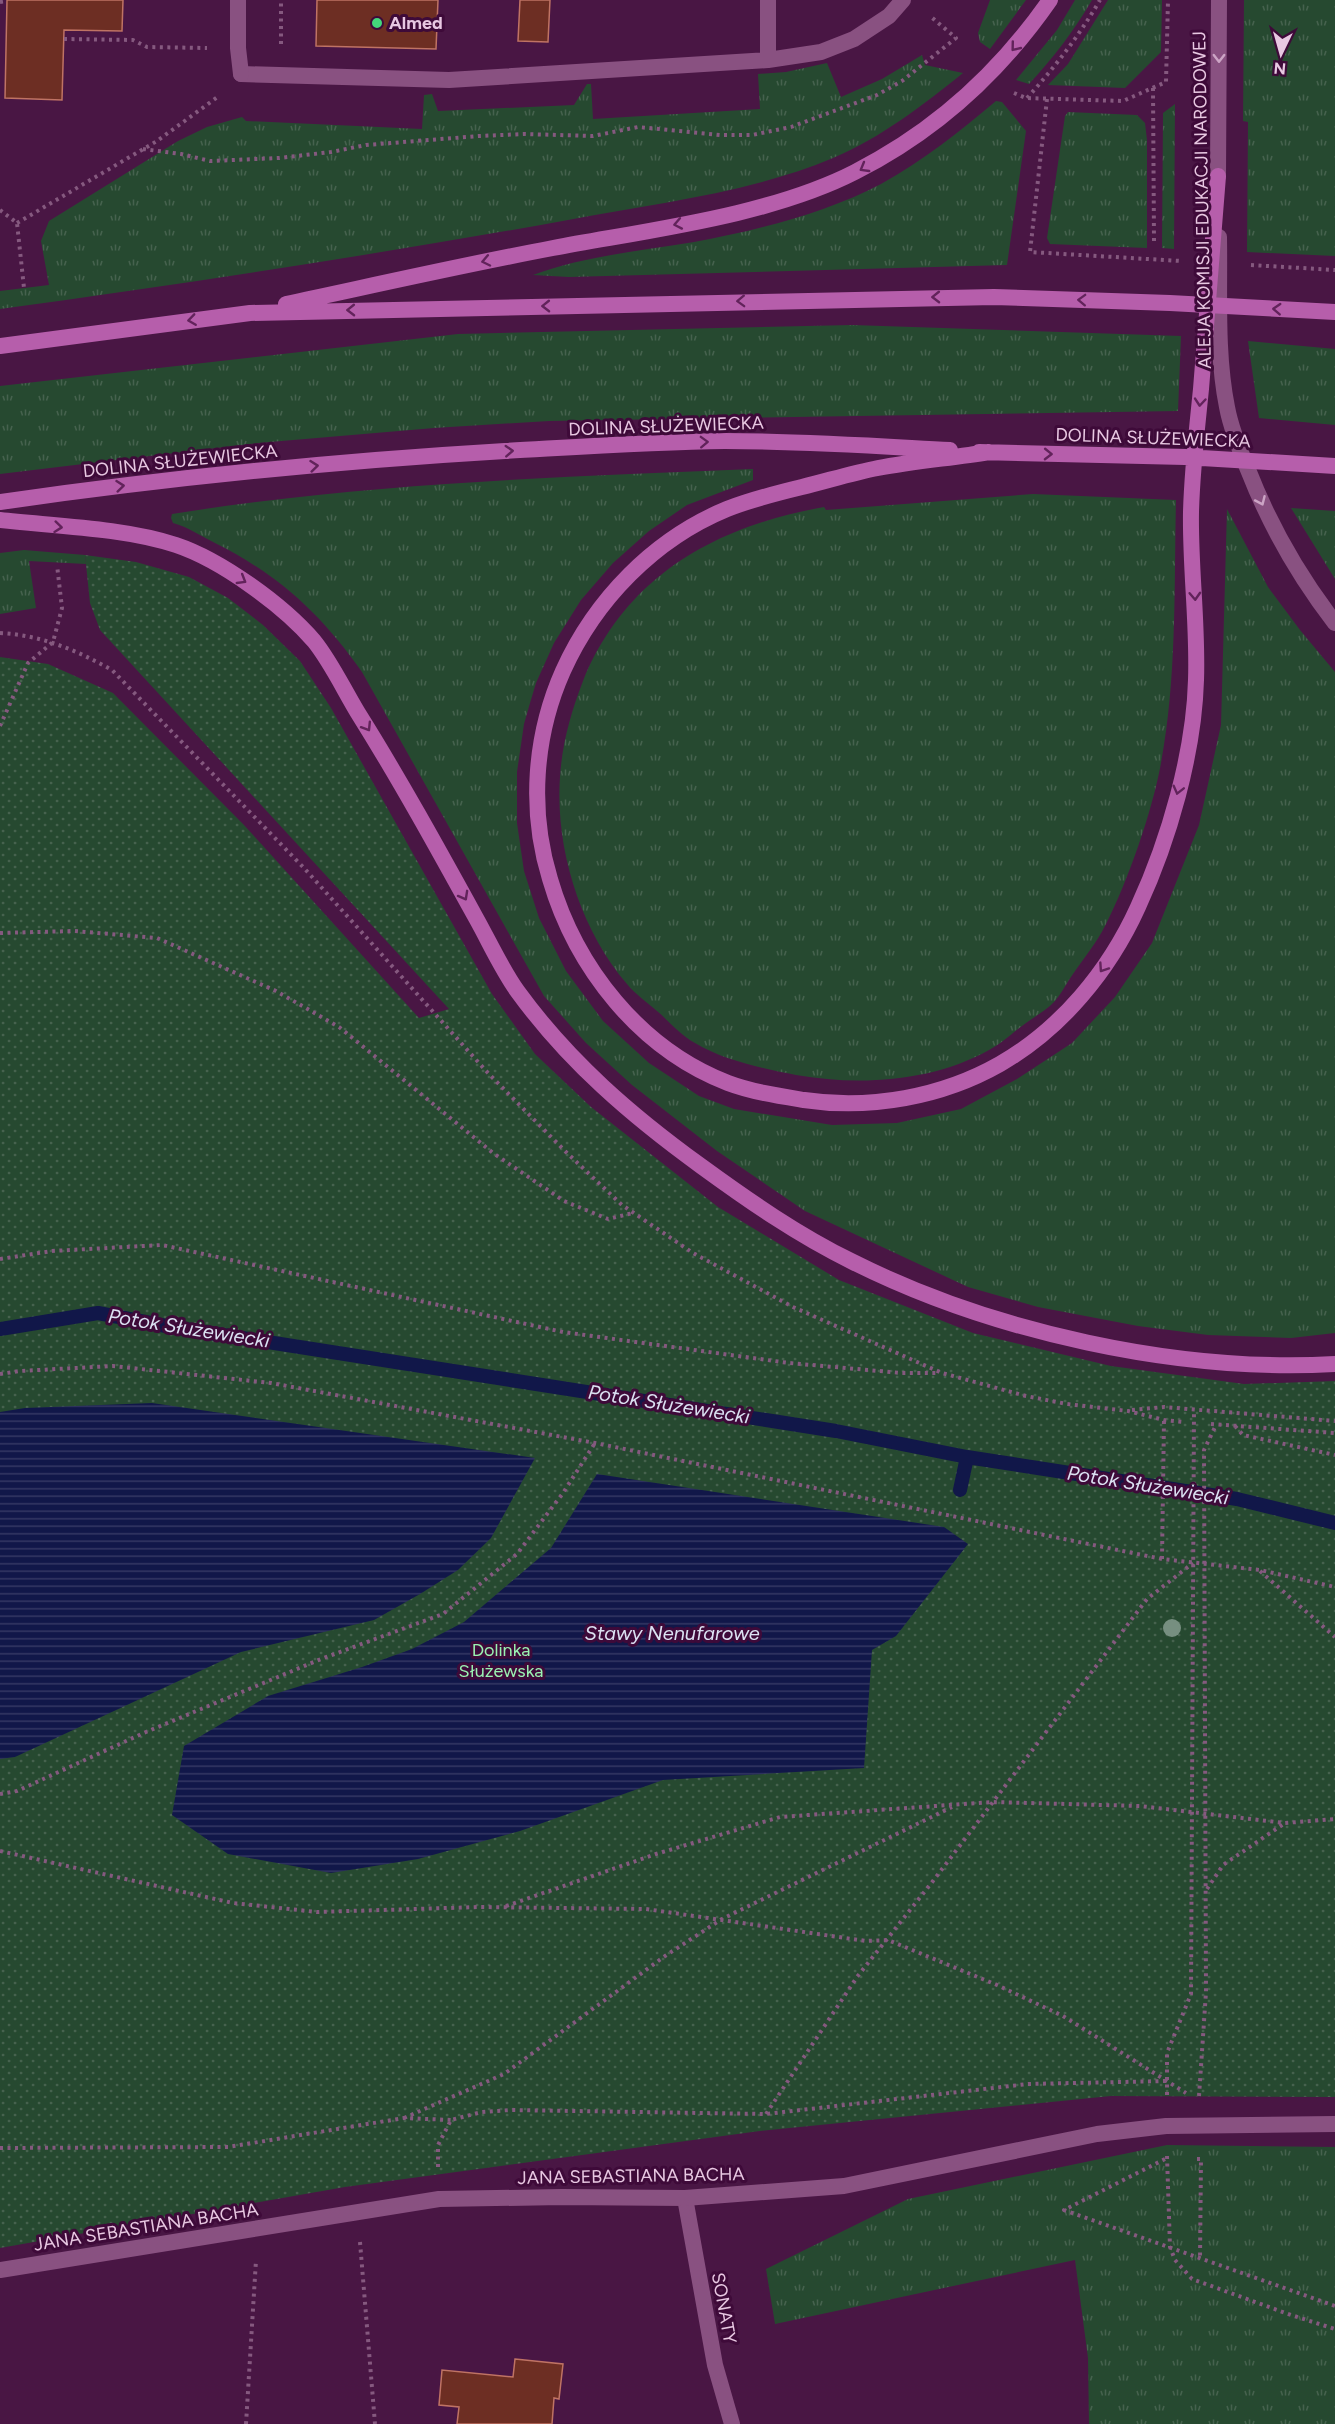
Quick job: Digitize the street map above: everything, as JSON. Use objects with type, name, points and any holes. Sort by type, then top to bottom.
[{"type":"main road","points":[[0,345],[250,312],[490,260],[725,215],[816,189],[854,173],[891,152],[952,108],[991,74],[1011,52],[1050,0]]},
{"type":"main road","points":[[989,452],[875,468],[778,493],[726,510],[682,532],[647,558],[615,588],[577,642],[556,686],[543,737],[536,793],[541,845],[567,927],[589,967],[615,1001],[639,1026],[688,1064],[733,1086],[785,1097],[850,1104],[909,1097],[962,1082],[1001,1063],[1055,1024],[1098,976],[1120,942],[1139,906],[1155,865],[1172,814],[1192,727],[1196,684],[1196,628],[1191,512],[1218,176]]},
{"type":"main road","points":[[250,312],[994,297],[1335,312]]},
{"type":"main road","name":"DOLINA SŁUŻEWIECKA","points":[[0,502],[87,490],[340,464],[549,448],[724,441],[822,443],[989,452],[1185,457],[1335,466]]},
{"type":"main road","points":[[0,520],[139,536],[179,546],[250,585],[275,604],[315,642],[397,776],[515,988],[555,1040],[592,1079],[665,1140],[800,1233],[851,1261],[929,1296],[971,1312],[1054,1334],[1111,1346],[1241,1365],[1335,1364]]},
{"type":"street","points":[[238,0],[240,74],[449,80],[768,60],[821,52],[854,39],[890,16],[903,0]]},
{"type":"street","points":[[768,0],[768,60]]},
{"type":"street","name":"ALEJA KOMISJI EDUKACJI NARODOWEJ","points":[[1219,0],[1218,176],[1221,351],[1227,407],[1248,471],[1283,548],[1313,595],[1335,623]]},
{"type":"street","name":"JANA SEBASTIANA BACHA","points":[[0,2270],[438,2199],[685,2198],[844,2186],[1097,2134],[1166,2126],[1335,2124]]},
{"type":"street","name":"SONATY","points":[[685,2198],[715,2365],[732,2424]]},
{"type":"path","points":[[281,0],[281,51]]},
{"type":"path","points":[[1026,98],[1056,66],[1100,0]]},
{"type":"path","points":[[1006,89],[1026,98],[1123,101],[1166,82],[1168,0]]},
{"type":"path","points":[[0,2],[7,2]]},
{"type":"path","points":[[143,149],[210,161],[279,158],[366,145],[479,136],[593,136],[638,127],[720,135],[752,135],[772,132],[815,119],[877,95],[924,65],[956,38],[929,15]]},
{"type":"path","points":[[64,39],[133,40],[147,47],[216,48]]},
{"type":"path","points":[[17,224],[143,149],[214,103],[240,74]]},
{"type":"path","points":[[1153,88],[1154,241]]},
{"type":"path","points":[[1030,252],[1047,99]]},
{"type":"path","points":[[0,210],[17,224],[24,288]]},
{"type":"path","points":[[0,726],[28,663],[53,642],[62,608],[57,564]]},
{"type":"path","points":[[0,933],[74,931],[157,938],[243,976],[276,991],[339,1027],[493,1153],[564,1201],[608,1219],[633,1213]]},
{"type":"path","points":[[0,1259],[52,1251],[162,1245],[563,1332],[789,1363],[902,1373],[942,1372]]},
{"type":"path","points":[[0,1374],[113,1366],[271,1383],[595,1443],[1162,1559],[1260,1570],[1335,1587]]},
{"type":"path","points":[[1182,1422],[1128,1411],[1164,1407],[1335,1421]]},
{"type":"path","points":[[1167,2103],[1167,2053],[1191,1994],[1194,1410]]},
{"type":"path","points":[[1162,1559],[1164,1420]]},
{"type":"path","points":[[0,1851],[233,1903],[316,1912],[501,1907],[646,1909],[866,1941],[888,1940],[997,1985],[1063,2016],[1199,2101],[1206,1992],[1204,1450],[1213,1424],[1335,1433]]},
{"type":"path","points":[[1235,1426],[1243,1435],[1335,1455]]},
{"type":"path","points":[[0,1794],[17,1791],[146,1732],[321,1659],[443,1614],[517,1554],[563,1493],[595,1443]]},
{"type":"path","points":[[766,2114],[857,1977],[888,1940],[1147,1599],[1193,1562]]},
{"type":"path","points":[[1260,1570],[1335,1637]]},
{"type":"path","points":[[501,1907],[656,1854],[780,1817],[992,1802],[1140,1806],[1285,1822],[1335,1819]]},
{"type":"path","points":[[404,2118],[504,2074],[665,1956],[722,1919],[953,1806]]},
{"type":"path","points":[[1206,1889],[1223,1865],[1285,1822]]},
{"type":"path","points":[[0,2148],[228,2147],[404,2118],[451,2120],[482,2112],[510,2110],[766,2114],[1028,2084],[1167,2081]]},
{"type":"path","points":[[438,2167],[438,2145],[451,2120]]},
{"type":"path","points":[[1167,2158],[1170,2247],[1175,2260],[1192,2279],[1291,2315],[1335,2328]]},
{"type":"path","points":[[1179,2159],[1167,2158],[1064,2210],[1335,2306]]},
{"type":"path","points":[[1190,2159],[1201,2159],[1200,2258]]},
{"type":"path","points":[[359,2237],[375,2424]]},
{"type":"path","points":[[246,2424],[257,2254]]},
{"type":"green space","points":[[990,0],[1026,0],[990,49],[980,42],[978,33]]},
{"type":"green space","points":[[1075,0],[1092,0],[1063,44],[1029,84],[1016,80],[1057,30]]},
{"type":"green space","points":[[1108,0],[1162,0],[1161,52],[1125,88],[1048,85],[1068,64]]},
{"type":"green space","points":[[1244,0],[1335,0],[1335,256],[1247,252],[1248,122],[1243,121]]},
{"type":"green space","points":[[922,55],[925,65],[963,73],[885,131],[851,150],[769,180],[669,202],[427,245],[0,309],[0,291],[49,285],[41,241],[49,221],[178,141],[207,127],[242,117],[246,121],[422,129],[424,95],[432,94],[438,111],[574,105],[587,84],[591,84],[593,119],[760,109],[758,74],[786,72],[827,63],[841,97],[882,79]]},
{"type":"green space","points":[[996,101],[1002,102],[1026,131],[1007,265],[569,277],[533,275],[572,263],[741,232],[790,220],[837,204],[881,184],[912,166]]},
{"type":"green space","points":[[1175,104],[1174,249],[1162,248],[1163,113]]},
{"type":"green space","points":[[1068,112],[1137,115],[1145,123],[1147,248],[1050,244],[1047,238],[1065,116]]},
{"type":"green space","points":[[852,325],[1181,336],[1178,411],[549,421],[258,443],[0,474],[0,386],[458,334]]},
{"type":"green space","points":[[1248,341],[1335,349],[1335,425],[1259,418]]},
{"type":"green space","points":[[753,469],[753,480],[687,505],[649,531],[613,563],[581,600],[554,643],[536,683],[524,724],[517,772],[517,823],[524,871],[539,918],[566,971],[603,1021],[649,1063],[699,1096],[734,1109],[832,1125],[897,1123],[961,1109],[1017,1079],[1072,1043],[1115,997],[1152,943],[1199,825],[1221,725],[1227,509],[1268,587],[1335,672],[1335,1333],[1291,1338],[1208,1335],[1138,1326],[1038,1307],[968,1287],[805,1211],[717,1151],[632,1085],[586,1043],[544,996],[362,672],[331,632],[297,598],[259,568],[173,523],[171,518],[172,514],[244,503],[389,488]]},
{"type":"green space","points":[[1033,494],[1176,500],[1172,665],[1161,763],[1152,803],[1138,846],[1114,908],[1098,938],[1058,998],[1047,1008],[993,1048],[944,1069],[895,1079],[820,1078],[784,1073],[744,1063],[706,1049],[690,1040],[634,991],[610,962],[584,913],[567,859],[560,804],[563,752],[583,681],[601,644],[624,612],[650,584],[680,561],[712,542],[747,527],[824,507],[826,510]]},
{"type":"green space","points":[[1291,508],[1335,511],[1335,579]]},
{"type":"green space","points":[[24,550],[85,555],[86,564],[29,561],[36,608],[0,614],[0,553]]},
{"type":"green space","name":"Dolinka Służewska","points":[[85,555],[136,562],[189,577],[228,598],[263,625],[300,661],[331,708],[492,994],[535,1054],[591,1107],[718,1207],[839,1280],[973,1333],[1111,1366],[1244,1384],[1335,1381],[1335,2097],[1111,2096],[760,2131],[345,2187],[0,2248],[0,657],[48,664],[113,693],[244,825],[419,1018],[449,1009],[100,630],[90,603]]},
{"type":"green space","points":[[1167,2145],[1335,2147],[1335,2424],[1089,2424],[1088,2358],[1075,2260],[775,2324],[766,2269],[908,2199]]},
{"type":"water","points":[[152,1403],[535,1458],[491,1538],[458,1570],[374,1620],[241,1652],[15,1757],[0,1759],[0,1412],[25,1408]]},
{"type":"water","name":"Stawy Nenufarowe","points":[[597,1474],[944,1527],[968,1544],[896,1636],[872,1650],[864,1768],[663,1780],[520,1831],[418,1859],[331,1873],[228,1854],[172,1815],[184,1746],[268,1696],[412,1649],[464,1622],[551,1548]]},
{"type":"building","points":[[7,0],[123,0],[122,31],[64,30],[62,100],[5,98]]},
{"type":"building","name":"Almed","points":[[317,0],[438,0],[436,49],[316,46]]},
{"type":"building","points":[[520,0],[550,0],[548,42],[518,41]]},
{"type":"building","points":[[515,2359],[563,2364],[559,2399],[554,2398],[552,2424],[457,2424],[459,2407],[439,2405],[442,2370],[513,2377]]},
{"type":"waterway","name":"Potok Służewiecki","points":[[0,1329],[98,1313],[166,1326],[836,1431],[967,1457],[1237,1499],[1335,1523]]},
{"type":"waterway","points":[[960,1490],[967,1457]]},
{"type":"place","name":"Almed","points":[[377,23]]}]
